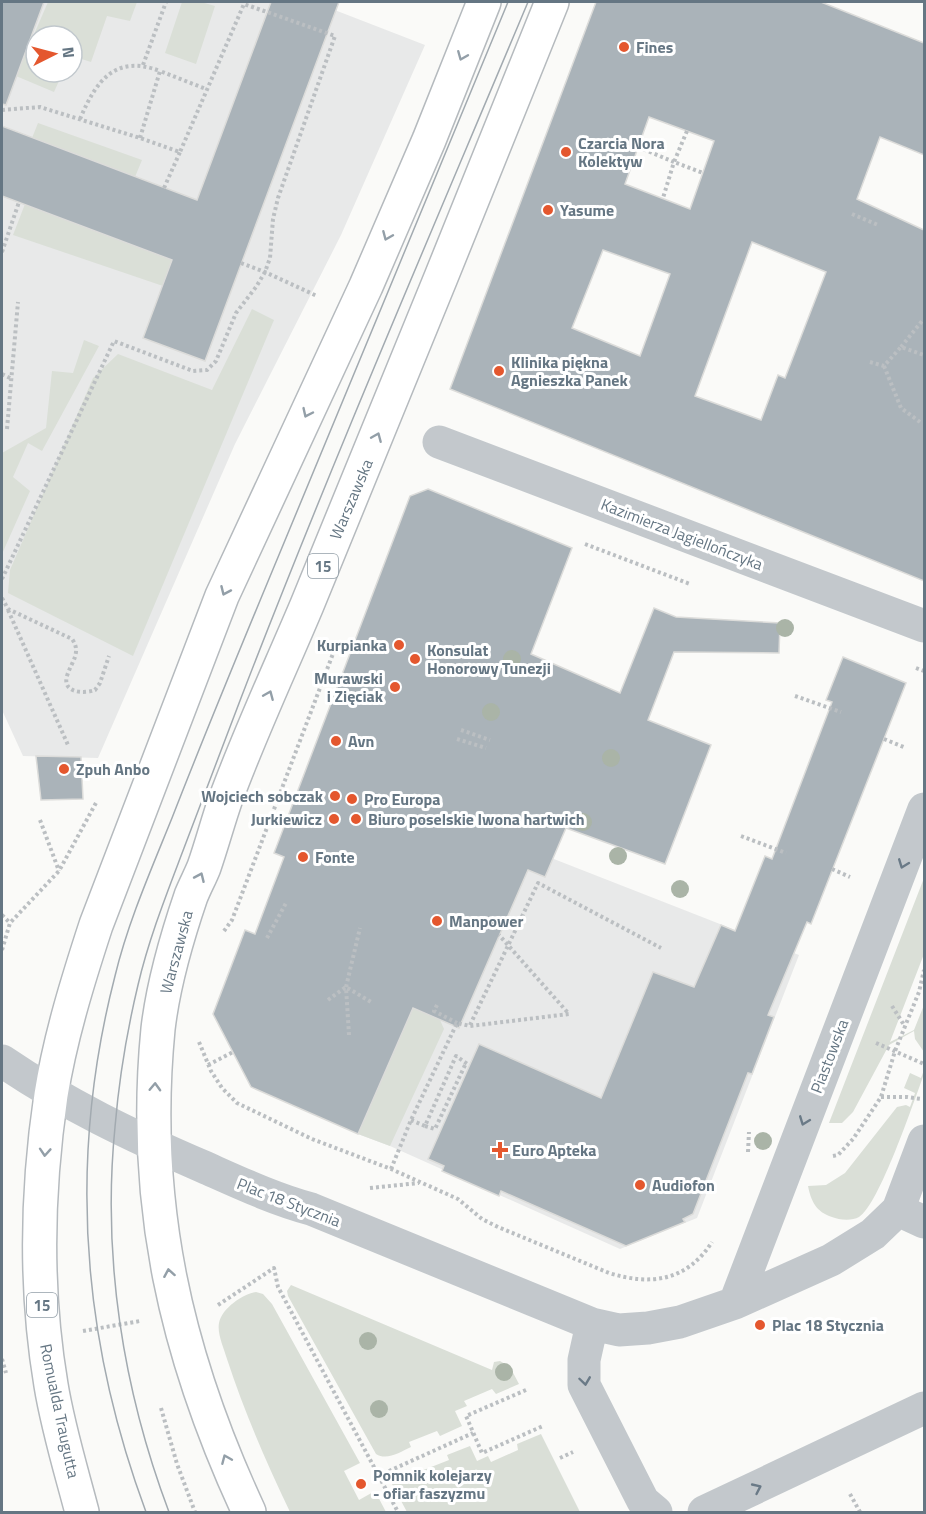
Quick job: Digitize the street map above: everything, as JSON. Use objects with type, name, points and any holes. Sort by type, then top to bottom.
[{"type":"main road","name":"15","points":[[52,1094],[79,979],[96,925],[222,596],[366,286],[429,140],[484,2]]},
{"type":"main road","name":"Warszawska","points":[[153,1145],[159,1024],[172,965],[192,894],[203,870],[226,798],[388,408],[552,2]]},
{"type":"main road","name":"Romualda Traugutta","points":[[52,1094],[41,1204],[40,1272],[51,1386],[82,1512]]},
{"type":"main road","name":"15","points":[[153,1145],[161,1228],[177,1315],[189,1358],[215,1432],[249,1512]]},
{"type":"street","name":"Kazimierza Jagiellończyka","points":[[439,441],[924,626]]},
{"type":"street","name":"Piastowska","points":[[735,1303],[924,809]]},
{"type":"street","name":"Plac 18 Stycznia","points":[[2,1061],[52,1094],[153,1145],[282,1201],[311,1209],[592,1324],[619,1330],[680,1322],[735,1303],[831,1260],[873,1234],[911,1216]]},
{"type":"street","points":[[911,1216],[924,1141]]},
{"type":"street","points":[[592,1324],[584,1360],[584,1385],[643,1501],[656,1512]]},
{"type":"street","points":[[704,1512],[924,1408]]},
{"type":"path","points":[[143,65],[166,2]]},
{"type":"path","points":[[2,579],[114,341],[193,371],[207,369],[216,361],[236,313],[265,272],[270,258],[273,219],[278,198],[335,36],[238,2]]},
{"type":"path","points":[[164,188],[244,4]]},
{"type":"path","points":[[80,119],[89,97],[104,78],[119,68],[143,65],[206,90]]},
{"type":"path","points":[[140,138],[160,71]]},
{"type":"path","points":[[2,110],[40,107],[180,152]]},
{"type":"path","points":[[663,198],[687,131]]},
{"type":"path","points":[[638,147],[704,173]]},
{"type":"path","points":[[2,252],[19,202]]},
{"type":"path","points":[[852,213],[878,225]]},
{"type":"path","points":[[241,263],[323,299]]},
{"type":"path","points":[[7,429],[18,302]]},
{"type":"path","points":[[884,366],[922,321]]},
{"type":"path","points":[[901,347],[924,355]]},
{"type":"path","points":[[870,362],[884,366]]},
{"type":"path","points":[[884,366],[901,408],[920,422]]},
{"type":"path","points":[[2,374],[12,379]]},
{"type":"path","points":[[2,598],[68,745]]},
{"type":"path","points":[[8,609],[72,639],[76,644],[75,659],[67,677],[67,684],[71,689],[80,693],[95,690],[100,683],[109,656]]},
{"type":"path","points":[[795,696],[841,712]]},
{"type":"path","points":[[460,730],[490,740]]},
{"type":"path","points":[[457,739],[486,748]]},
{"type":"path","points":[[884,739],[906,748]]},
{"type":"path","points":[[40,820],[59,871]]},
{"type":"path","points":[[741,836],[786,853]]},
{"type":"path","points":[[832,869],[850,877]]},
{"type":"path","points":[[470,1026],[538,883],[661,948]]},
{"type":"path","points":[[267,938],[286,903]]},
{"type":"path","points":[[2,915],[10,923],[2,950]]},
{"type":"path","points":[[348,1035],[346,987],[360,928]]},
{"type":"path","points":[[437,1005],[434,1011],[457,1023],[470,1026],[569,1014],[499,935]]},
{"type":"path","points":[[827,1158],[838,1155],[853,1139],[880,1097],[895,1051],[919,992],[924,970]]},
{"type":"path","points":[[328,1000],[346,987]]},
{"type":"path","points":[[346,987],[371,1002]]},
{"type":"path","points":[[391,1169],[411,1120],[457,1023]]},
{"type":"path","points":[[197,1035],[208,1065],[222,1088],[237,1103],[250,1111],[458,1199],[482,1219],[498,1227],[624,1277],[657,1280],[673,1275],[700,1258],[715,1237]]},
{"type":"path","points":[[895,1051],[924,1064]]},
{"type":"path","points":[[208,1065],[233,1052]]},
{"type":"path","points":[[411,1120],[425,1126],[435,1129],[468,1064],[456,1056],[425,1126]]},
{"type":"path","points":[[880,1097],[924,1098]]},
{"type":"path","points":[[747,1158],[748,1132]]},
{"type":"path","points":[[45,1337],[212,1309],[273,1268],[279,1287],[398,1512]]},
{"type":"path","points":[[526,1390],[465,1416],[482,1453],[543,1426]]},
{"type":"path","points":[[378,1477],[473,1433]]},
{"type":"path","points":[[850,1494],[860,1512]]},
{"type":"shaded area","points":[[2,2],[314,2],[425,45],[341,235],[235,444],[98,758],[23,756],[2,710]]},
{"type":"shaded area","points":[[48,2],[137,2],[130,21],[107,16],[91,62],[84,60],[84,24],[38,24]]},
{"type":"shaded area","points":[[182,2],[201,2],[215,6],[196,64],[165,53]]},
{"type":"shaded area","points":[[24,58],[24,79],[16,76]]},
{"type":"shaded area","points":[[35,84],[58,84],[54,92]]},
{"type":"shaded area","points":[[38,123],[142,160],[135,177],[32,138]]},
{"type":"shaded area","points":[[25,204],[173,260],[163,286],[13,235]]},
{"type":"shaded area","points":[[252,309],[274,320],[133,656],[8,593],[10,570],[93,378],[118,354],[212,390]]},
{"type":"shaded area","points":[[84,340],[99,346],[42,451],[28,443],[13,477],[30,491],[2,554],[2,453],[46,428],[52,371],[73,373]]},
{"type":"shaded area","points":[[536,852],[799,955],[697,1218],[620,1249],[390,1146],[358,1134],[418,997]]},
{"type":"shaded area","points":[[924,878],[924,954],[890,1042],[914,1030],[924,1005],[924,1052],[915,1039],[914,1031],[889,1045],[853,1112],[842,1123],[829,1123]]},
{"type":"shaded area","points":[[413,1008],[440,1020],[444,1029],[390,1146],[358,1134]]},
{"type":"shaded area","points":[[924,1070],[886,1174],[867,1209],[859,1217],[849,1220],[826,1215],[813,1201],[808,1186],[826,1185],[845,1173],[897,1107],[906,1105],[910,1107],[915,1093],[904,1088],[910,1073],[921,1078]]},
{"type":"shaded area","points":[[291,1285],[492,1370],[494,1362],[500,1361],[510,1367],[519,1384],[496,1394],[492,1389],[464,1401],[467,1406],[455,1411],[462,1426],[440,1436],[437,1431],[409,1442],[411,1447],[398,1453],[385,1457],[380,1456],[376,1454],[288,1296],[287,1291]]},
{"type":"shaded area","points":[[256,1292],[263,1294],[272,1304],[360,1463],[344,1471],[359,1500],[375,1491],[386,1512],[290,1512],[248,1417],[219,1332],[219,1323],[224,1312],[239,1299]]},
{"type":"shaded area","points":[[541,1434],[580,1512],[407,1512],[392,1484],[397,1475],[419,1467],[421,1471],[449,1460],[447,1455],[470,1446],[477,1461],[488,1456],[491,1462],[518,1450],[517,1444]]},
{"type":"building","points":[[2,2],[44,2],[36,24],[24,24],[24,56],[6,105],[2,104]]},
{"type":"building","points":[[271,2],[339,2],[205,361],[143,338],[172,260],[2,196],[2,126],[197,200]]},
{"type":"building","points":[[596,2],[821,2],[924,43],[924,155],[880,137],[857,199],[924,230],[924,581],[450,389]],"holes":[[[649,117],[714,141],[690,209],[625,184]],[[752,242],[826,272],[785,378],[778,375],[761,420],[695,396]],[[603,250],[670,274],[640,356],[572,328]]]},
{"type":"building","points":[[428,489],[572,548],[531,654],[620,693],[654,608],[676,617],[780,623],[779,653],[674,652],[648,720],[711,745],[665,864],[566,828],[545,877],[528,870],[459,1028],[413,1008],[358,1134],[251,1087],[213,1014],[245,930],[255,934],[284,857],[274,853],[410,496]]},
{"type":"building","points":[[843,657],[906,683],[811,924],[807,922],[768,1015],[774,1017],[752,1074],[748,1073],[693,1214],[683,1219],[685,1222],[626,1246],[501,1191],[499,1196],[442,1171],[444,1166],[428,1159],[479,1044],[601,1098],[653,972],[694,987],[721,925],[735,931],[765,856],[772,859],[832,702],[826,700]]},
{"type":"building","points":[[36,756],[81,757],[83,799],[41,800]]},
{"type":"tram line","points":[[146,1512],[124,1446],[107,1380],[95,1313],[88,1247],[87,1179],[91,1112],[100,1044],[115,976],[140,896],[212,717],[508,2]]},
{"type":"tram line","points":[[169,1512],[139,1419],[128,1371],[114,1274],[111,1225],[112,1176],[119,1091],[138,985],[147,950],[165,899],[275,610],[528,2]]},
{"type":"place","name":"Fines","points":[[624,47]]},
{"type":"place","name":"Czarcia Nora Kolektyw","points":[[566,152]]},
{"type":"place","name":"Yasume","points":[[548,210]]},
{"type":"place","name":"Klinika piękna Agnieszka Panek","points":[[499,371]]},
{"type":"place","name":"Kurpianka","points":[[399,645]]},
{"type":"place","name":"Konsulat Honorowy Tunezji","points":[[415,659]]},
{"type":"place","name":"Murawski i Zięciak","points":[[395,687]]},
{"type":"place","name":"Avn","points":[[336,741]]},
{"type":"place","name":"Zpuh Anbo","points":[[64,769]]},
{"type":"place","name":"Wojciech sobczak","points":[[335,796]]},
{"type":"place","name":"Pro Europa","points":[[352,799]]},
{"type":"place","name":"Jurkiewicz","points":[[334,819]]},
{"type":"place","name":"Biuro poselskie Iwona hartwich","points":[[356,819]]},
{"type":"place","name":"Fonte","points":[[303,857]]},
{"type":"place","name":"Manpower","points":[[437,921]]},
{"type":"place","name":"Euro Apteka","points":[[500,1150]]},
{"type":"place","name":"Audiofon","points":[[640,1185]]},
{"type":"place","name":"Plac 18 Stycznia","points":[[760,1325]]},
{"type":"place","name":"Pomnik kolejarzy - ofiar faszyzmu","points":[[361,1484]]}]
